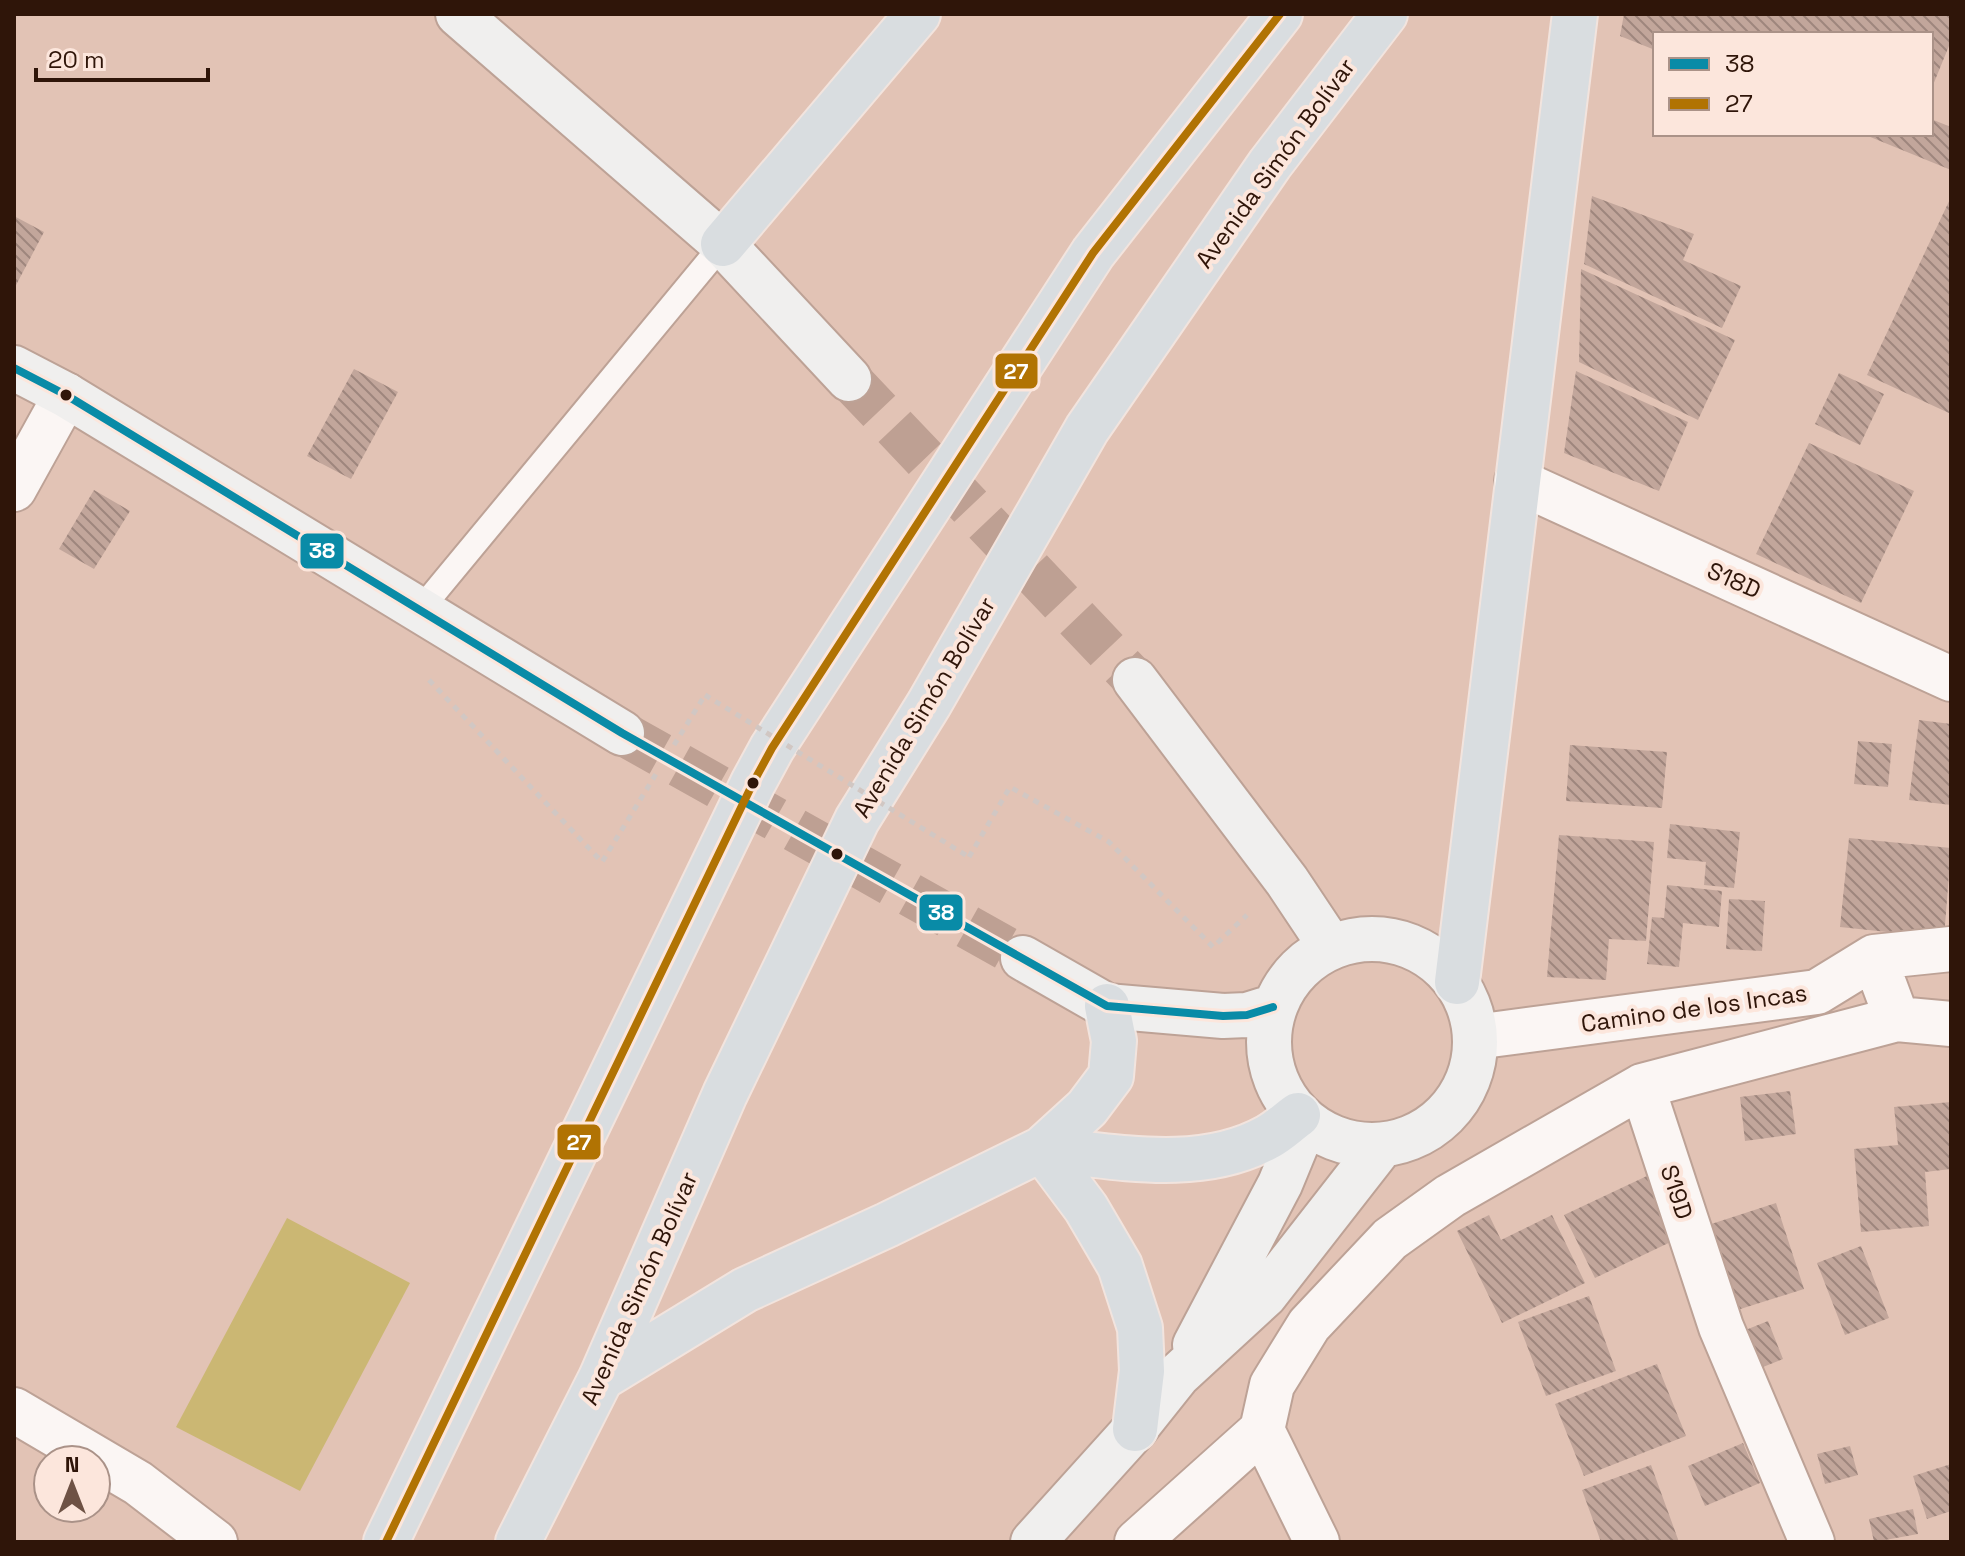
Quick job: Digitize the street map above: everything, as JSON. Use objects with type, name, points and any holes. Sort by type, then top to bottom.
[{"type":"highway","points":[[723,244],[918,14]]},
{"type":"highway","points":[[386,1542],[772,748],[1093,253],[1280,14]]},
{"type":"highway","name":"Avenida Simón Bolívar","points":[[518,1542],[601,1378],[725,1094],[857,820],[929,704],[1087,429],[1270,164],[1385,14]]},
{"type":"highway","points":[[1457,982],[1575,14]]},
{"type":"highway","points":[[601,1378],[745,1290],[1042,1149],[1087,1108],[1111,1076],[1114,1041],[1107,1006]]},
{"type":"highway","points":[[1042,1149],[1146,1159],[1196,1159],[1239,1150],[1302,1118]]},
{"type":"highway","points":[[1042,1149],[1086,1208],[1120,1266],[1140,1328],[1142,1371],[1135,1429]]},
{"type":"street","points":[[458,14],[723,244],[849,379]]},
{"type":"street","points":[[14,368],[66,395],[622,733]]},
{"type":"street","points":[[14,489],[66,395]]},
{"type":"street","name":"S18D","points":[[1517,481],[1951,679]]},
{"type":"street","points":[[1135,680],[1287,881],[1331,947]]},
{"type":"street","points":[[1354,940],[1401,942],[1442,965],[1457,982],[1471,1008],[1475,1037],[1473,1068],[1460,1097],[1439,1120],[1412,1137],[1382,1145],[1351,1143],[1322,1133],[1302,1118],[1280,1091],[1269,1064],[1268,1036],[1273,1007],[1287,982],[1307,961],[1331,947],[1354,940]]},
{"type":"street","name":"Camino de los Incas","points":[[1475,1037],[1817,992],[1874,957],[1951,949]]},
{"type":"street","points":[[1874,957],[1897,1019]]},
{"type":"street","points":[[1023,958],[1107,1006],[1223,1016],[1247,1015],[1273,1007]]},
{"type":"street","points":[[1137,1542],[1262,1430],[1272,1385],[1309,1325],[1390,1239],[1450,1196],[1642,1086],[1897,1019],[1951,1024]]},
{"type":"street","name":"S19D","points":[[1642,1086],[1721,1327],[1812,1542]]},
{"type":"street","points":[[1178,1375],[1280,1184],[1302,1118]]},
{"type":"street","points":[[1033,1542],[1135,1429],[1178,1375],[1265,1295],[1382,1145]]},
{"type":"street","points":[[14,1410],[138,1483],[215,1542]]},
{"type":"street","points":[[1262,1430],[1317,1542]]},
{"type":"lane","points":[[430,616],[723,244]]},
{"type":"path","points":[[430,616],[420,670],[602,862]]},
{"type":"path","points":[[705,695],[969,857],[1010,787],[1109,842],[1213,947],[1252,910]]},
{"type":"shaded area","points":[[287,1218],[410,1283],[300,1491],[176,1427]]},
{"type":"building","points":[[1624,14],[1951,14],[1951,41],[1933,85],[1933,32],[1653,32],[1653,49],[1620,36]]},
{"type":"building","points":[[1933,120],[1951,127],[1951,170],[1868,136],[1933,136]]},
{"type":"building","points":[[1592,196],[1694,234],[1683,260],[1741,286],[1722,328],[1584,264]]},
{"type":"building","points":[[1951,197],[1951,414],[1867,375]]},
{"type":"building","points":[[14,216],[44,232],[14,289]]},
{"type":"building","points":[[1581,269],[1735,340],[1698,420],[1579,362]]},
{"type":"building","points":[[354,369],[398,392],[351,479],[307,456]]},
{"type":"building","points":[[1576,371],[1688,422],[1659,491],[1564,453]]},
{"type":"building","points":[[1839,373],[1884,394],[1860,445],[1815,424]]},
{"type":"building","points":[[1809,443],[1914,491],[1861,603],[1756,554]]},
{"type":"building","points":[[94,490],[130,511],[94,569],[59,549]]},
{"type":"building","points":[[1919,720],[1951,724],[1951,805],[1909,800]]},
{"type":"building","points":[[1858,741],[1892,744],[1888,787],[1854,784]]},
{"type":"building","points":[[1570,745],[1667,752],[1662,808],[1566,801]]},
{"type":"building","points":[[1670,824],[1740,832],[1734,888],[1704,885],[1706,862],[1667,858]]},
{"type":"building","points":[[1559,835],[1654,842],[1646,941],[1609,939],[1606,980],[1547,977]]},
{"type":"building","points":[[1849,838],[1951,848],[1944,938],[1840,927]]},
{"type":"building","points":[[1667,885],[1722,891],[1719,927],[1683,923],[1679,967],[1647,964],[1652,917],[1664,918]]},
{"type":"building","points":[[1729,899],[1765,901],[1762,951],[1726,949]]},
{"type":"building","points":[[1790,1091],[1796,1134],[1745,1141],[1740,1097]]},
{"type":"building","points":[[1951,1102],[1951,1169],[1925,1172],[1929,1226],[1861,1232],[1854,1149],[1898,1145],[1894,1107]]},
{"type":"building","points":[[1649,1175],[1679,1238],[1595,1278],[1564,1215]]},
{"type":"building","points":[[1776,1203],[1804,1289],[1731,1312],[1702,1227]]},
{"type":"building","points":[[1489,1215],[1501,1240],[1552,1215],[1585,1283],[1502,1323],[1457,1231]]},
{"type":"building","points":[[1861,1246],[1889,1318],[1845,1335],[1817,1263]]},
{"type":"building","points":[[1589,1296],[1616,1371],[1546,1396],[1518,1322]]},
{"type":"building","points":[[1768,1321],[1783,1359],[1758,1369],[1743,1331]]},
{"type":"building","points":[[1657,1364],[1686,1436],[1584,1476],[1555,1404]]},
{"type":"building","points":[[1743,1443],[1760,1483],[1705,1506],[1688,1466]]},
{"type":"building","points":[[1850,1446],[1858,1475],[1825,1484],[1817,1454]]},
{"type":"building","points":[[1951,1464],[1951,1511],[1927,1519],[1913,1476]]},
{"type":"building","points":[[1651,1465],[1679,1542],[1601,1542],[1582,1490]]},
{"type":"building","points":[[1913,1509],[1918,1534],[1874,1542],[1869,1519]]},
{"type":"tunnel","points":[[849,379],[1135,680]]},
{"type":"tunnel","points":[[622,733],[1023,958]]},
{"type":"transit line","name":"27","points":[[386,1542],[772,748],[1093,253],[1280,14]]},
{"type":"transit line","name":"38","points":[[14,368],[66,395],[622,733],[1107,1006],[1223,1016],[1247,1015],[1273,1007]]}]
